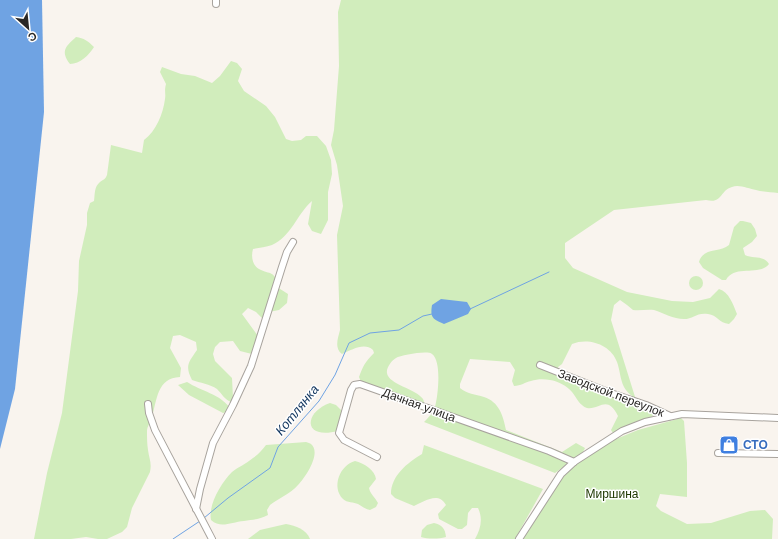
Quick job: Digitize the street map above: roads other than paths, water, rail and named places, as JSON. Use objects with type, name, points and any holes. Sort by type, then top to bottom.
[{"type":"street","points":[[196,509],[213,443],[233,406],[251,366],[285,259],[293,242]]},
{"type":"street","name":"Заводской переулок","points":[[540,365],[608,392],[646,405],[670,416],[692,414],[778,418]]},
{"type":"street","name":"Дачная улица","points":[[377,457],[344,440],[339,433],[350,390],[354,385],[360,384],[549,451],[574,462]]},
{"type":"street","points":[[148,404],[149,413],[155,430],[212,539]]},
{"type":"street","points":[[519,539],[561,474],[574,462],[622,431],[645,422],[670,416]]},
{"type":"street","points":[[718,452],[778,454]]},
{"type":"water","points":[[0,0],[42,0],[44,112],[15,389],[0,449]]},
{"type":"water","points":[[441,299],[467,302],[471,309],[468,314],[444,324],[433,318],[431,313],[432,305]]},
{"type":"waterway","name":"Котлянка","points":[[470,309],[549,272]]},
{"type":"waterway","name":"Котлянка","points":[[204,518],[228,498],[270,468],[278,447],[319,401],[335,375],[349,343],[370,333],[399,330],[423,316],[432,314]]},
{"type":"waterway","name":"Котлянка","points":[[173,539],[200,521]]},
{"type":"place","name":"СТО","points":[[729,445]]},
{"type":"park label","name":"Миршина","points":[[612,494]]}]
